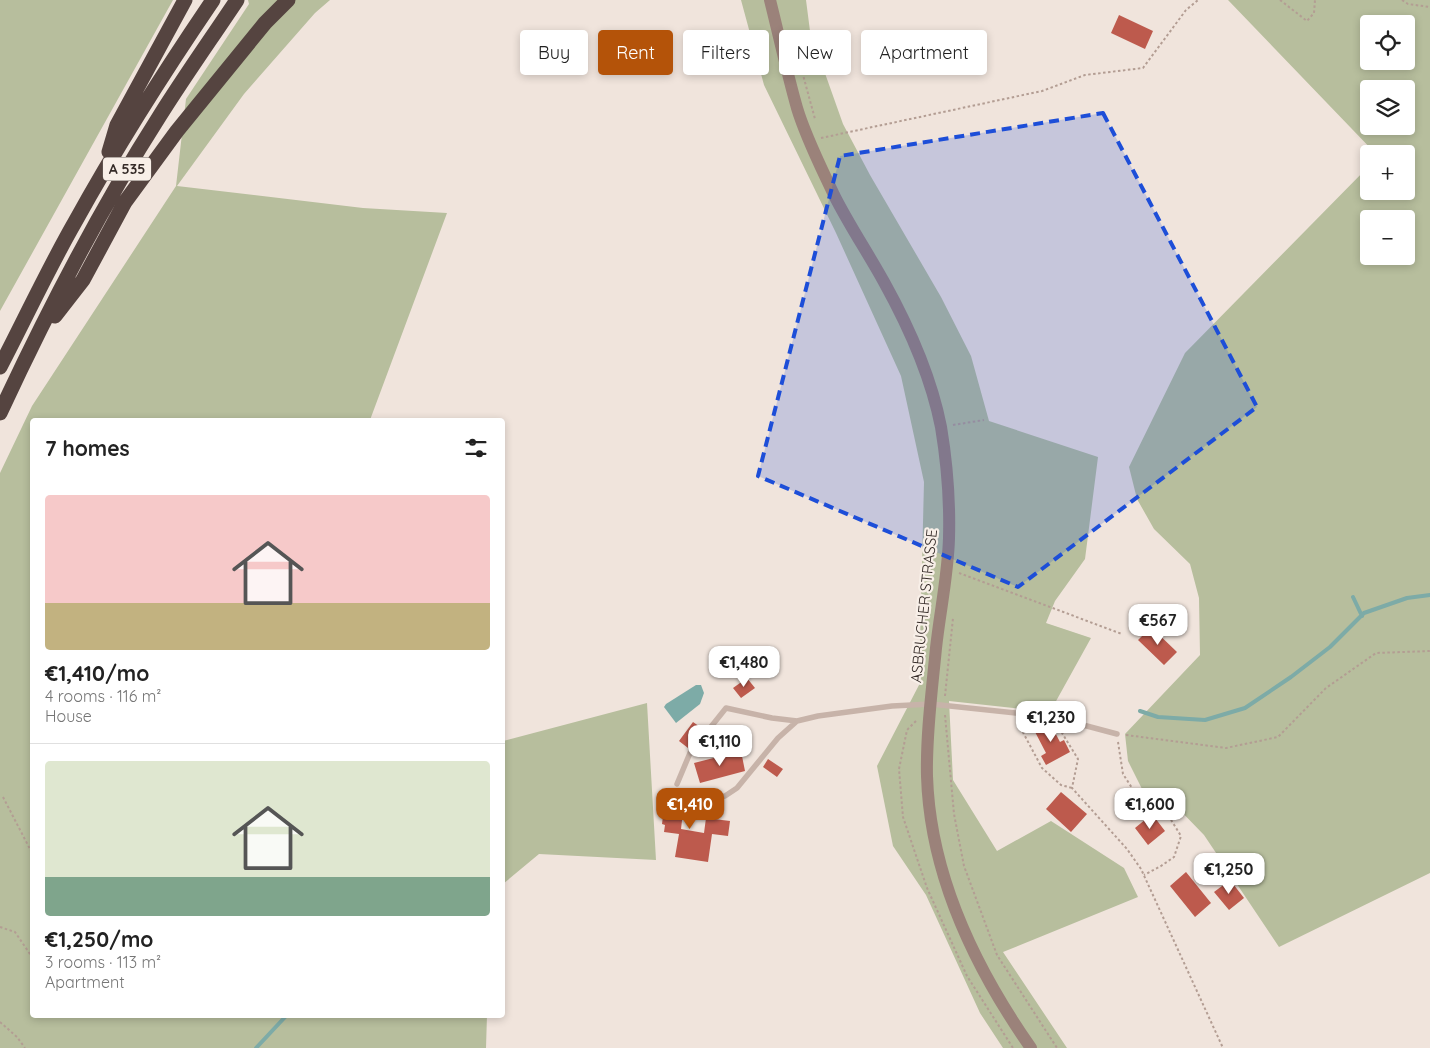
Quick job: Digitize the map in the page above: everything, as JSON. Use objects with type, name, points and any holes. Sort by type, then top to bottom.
[{"type":"highway","points":[[104,171],[117,125],[185,0]]},
{"type":"highway","name":"A 535","points":[[0,367],[74,223],[104,171],[213,0]]},
{"type":"highway","name":"A 535","points":[[0,413],[31,346],[125,173],[159,116],[236,0]]},
{"type":"highway","points":[[31,346],[83,280],[125,202],[171,139],[265,23],[288,0]]},
{"type":"main road","name":"ASBRUCHER STRASSE","points":[[770,0],[798,109],[809,141],[835,197],[909,330],[927,376],[940,426],[947,479],[949,537],[955,570],[936,648],[938,705],[928,741],[927,778],[932,821],[940,862],[957,914],[980,965],[1000,1001],[1031,1048]]},
{"type":"lane","points":[[678,784],[690,753],[726,708],[772,718],[797,721],[818,716],[882,707],[938,705],[1053,717],[1117,734]]},
{"type":"lane","points":[[695,800],[725,796],[737,788],[778,738],[797,721]]},
{"type":"path","points":[[809,141],[1042,91],[1085,75],[1143,68],[1176,22],[1198,0]]},
{"type":"path","points":[[1280,0],[1307,21],[1314,13],[1315,0]]},
{"type":"path","points":[[1402,0],[1408,4],[1430,7]]},
{"type":"path","points":[[802,75],[815,120]]},
{"type":"path","points":[[940,426],[984,420]]},
{"type":"path","points":[[955,570],[1122,634]]},
{"type":"path","points":[[954,611],[938,705],[954,814],[964,866],[997,955],[1057,1048]]},
{"type":"path","points":[[1144,875],[1174,857],[1181,836],[1168,815],[1134,790],[1123,774],[1117,734],[1226,748],[1278,737],[1326,688],[1376,653],[1430,651]]},
{"type":"path","points":[[1012,713],[1042,768],[1061,785],[1072,788],[1127,849],[1144,875],[1223,1048]]},
{"type":"path","points":[[1053,717],[1078,759],[1072,788]]},
{"type":"path","points":[[3,797],[30,849]]},
{"type":"path","points":[[0,927],[15,932],[30,954]]},
{"type":"path","points":[[0,1022],[17,1036],[25,1048]]},
{"type":"highlighted area","points":[[1103,113],[1257,407],[1018,587],[758,476],[840,156]]},
{"type":"green space","points":[[0,0],[173,0],[0,311]]},
{"type":"green space","points":[[248,0],[330,0],[315,13],[244,94],[177,186],[363,208],[447,213],[371,418],[30,418],[30,1018],[487,1018],[486,1048],[0,1048],[0,473],[32,406],[176,186],[186,99],[249,4]]},
{"type":"green space","points":[[741,0],[806,0],[810,30],[779,30],[779,75],[826,75],[843,124],[870,175],[941,297],[971,356],[989,421],[1098,457],[1085,559],[1055,601],[1046,623],[1091,638],[1050,712],[949,701],[953,780],[997,851],[1051,821],[1124,868],[1138,897],[1003,952],[1067,1048],[1003,1048],[980,1013],[926,895],[893,846],[877,766],[919,685],[924,482],[901,376],[836,233],[764,85],[761,75],[769,75],[769,30],[749,30]]},
{"type":"green space","points":[[1228,0],[1430,0],[1430,873],[1279,947],[1204,835],[1171,801],[1142,789],[1128,761],[1125,734],[1200,655],[1199,598],[1190,564],[1154,529],[1137,499],[1129,467],[1185,353],[1360,175],[1360,200],[1415,200],[1415,145],[1367,145]]},
{"type":"green space","points":[[647,703],[656,860],[539,854],[505,882],[505,740]]},
{"type":"water","points":[[696,685],[701,685],[704,693],[700,704],[676,723],[664,707]]},
{"type":"building","points":[[1119,15],[1153,31],[1145,49],[1111,33]]},
{"type":"building","points":[[1151,627],[1177,652],[1164,665],[1138,640]]},
{"type":"building","points":[[747,678],[755,688],[741,698],[733,688]]},
{"type":"building","points":[[1049,721],[1060,742],[1064,740],[1070,752],[1046,765],[1041,756],[1046,753],[1033,728]]},
{"type":"building","points":[[693,722],[703,729],[688,748],[679,741]]},
{"type":"building","points":[[741,751],[745,771],[700,783],[694,763]]},
{"type":"building","points":[[768,759],[783,769],[777,777],[763,767]]},
{"type":"building","points":[[666,792],[685,795],[681,829],[704,833],[706,818],[730,821],[728,836],[712,834],[708,862],[675,857],[679,834],[664,832],[665,825],[662,824]]},
{"type":"building","points":[[1061,792],[1087,814],[1071,832],[1046,809]]},
{"type":"building","points":[[1152,814],[1165,831],[1148,845],[1135,828]]},
{"type":"building","points":[[1186,872],[1211,903],[1195,917],[1170,886]]},
{"type":"building","points":[[1230,880],[1244,898],[1229,910],[1214,892]]},
{"type":"waterway","points":[[1140,711],[1158,717],[1205,720],[1245,708],[1291,677],[1330,647],[1364,613],[1407,598],[1430,595]]},
{"type":"waterway","points":[[1353,597],[1362,616]]},
{"type":"waterway","points":[[256,1048],[284,1018]]}]
